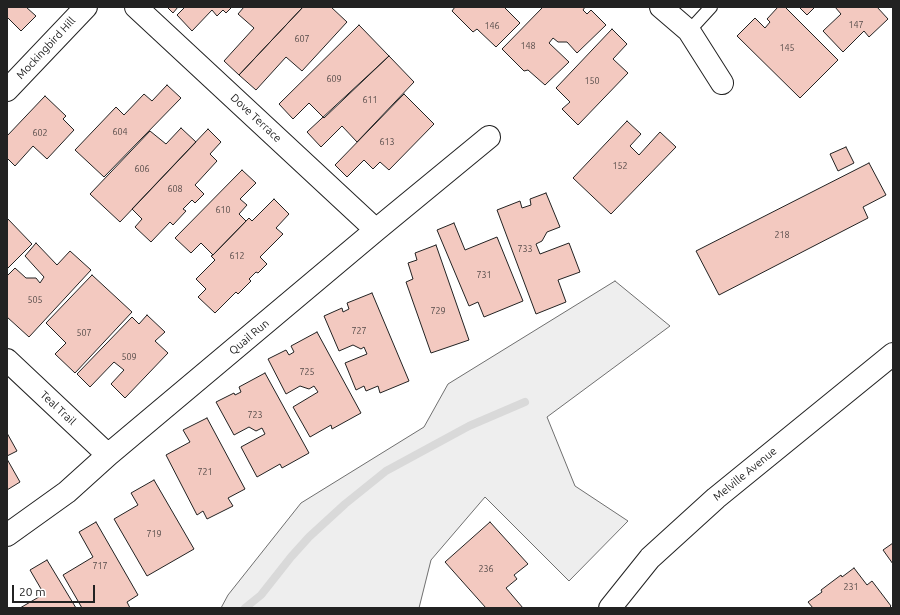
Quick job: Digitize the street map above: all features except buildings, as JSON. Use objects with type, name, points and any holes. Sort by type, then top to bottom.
[{"type":"street","name":"Mockingbird Hill","points":[[7,90],[86,7]]},
{"type":"street","name":"Dove Terrace","points":[[136,7],[376,230]]},
{"type":"street","points":[[661,7],[689,31],[722,83]]},
{"type":"street","name":"Quail Run","points":[[7,535],[67,492],[108,455],[376,230],[489,138]]},
{"type":"street","name":"Melville Avenue","points":[[610,608],[650,558],[716,498],[893,354]]},
{"type":"street","name":"Teal Trail","points":[[7,360],[108,455]]},
{"type":"lane","points":[[689,31],[710,7]]},
{"type":"shaded area","points":[[615,281],[670,326],[547,417],[575,486],[628,521],[569,581],[485,497],[431,560],[419,608],[221,608],[228,595],[301,503],[424,427],[448,384]]},
{"type":"waterway","points":[[245,608],[261,595],[309,537],[345,504],[386,471],[469,426],[525,402]]}]
